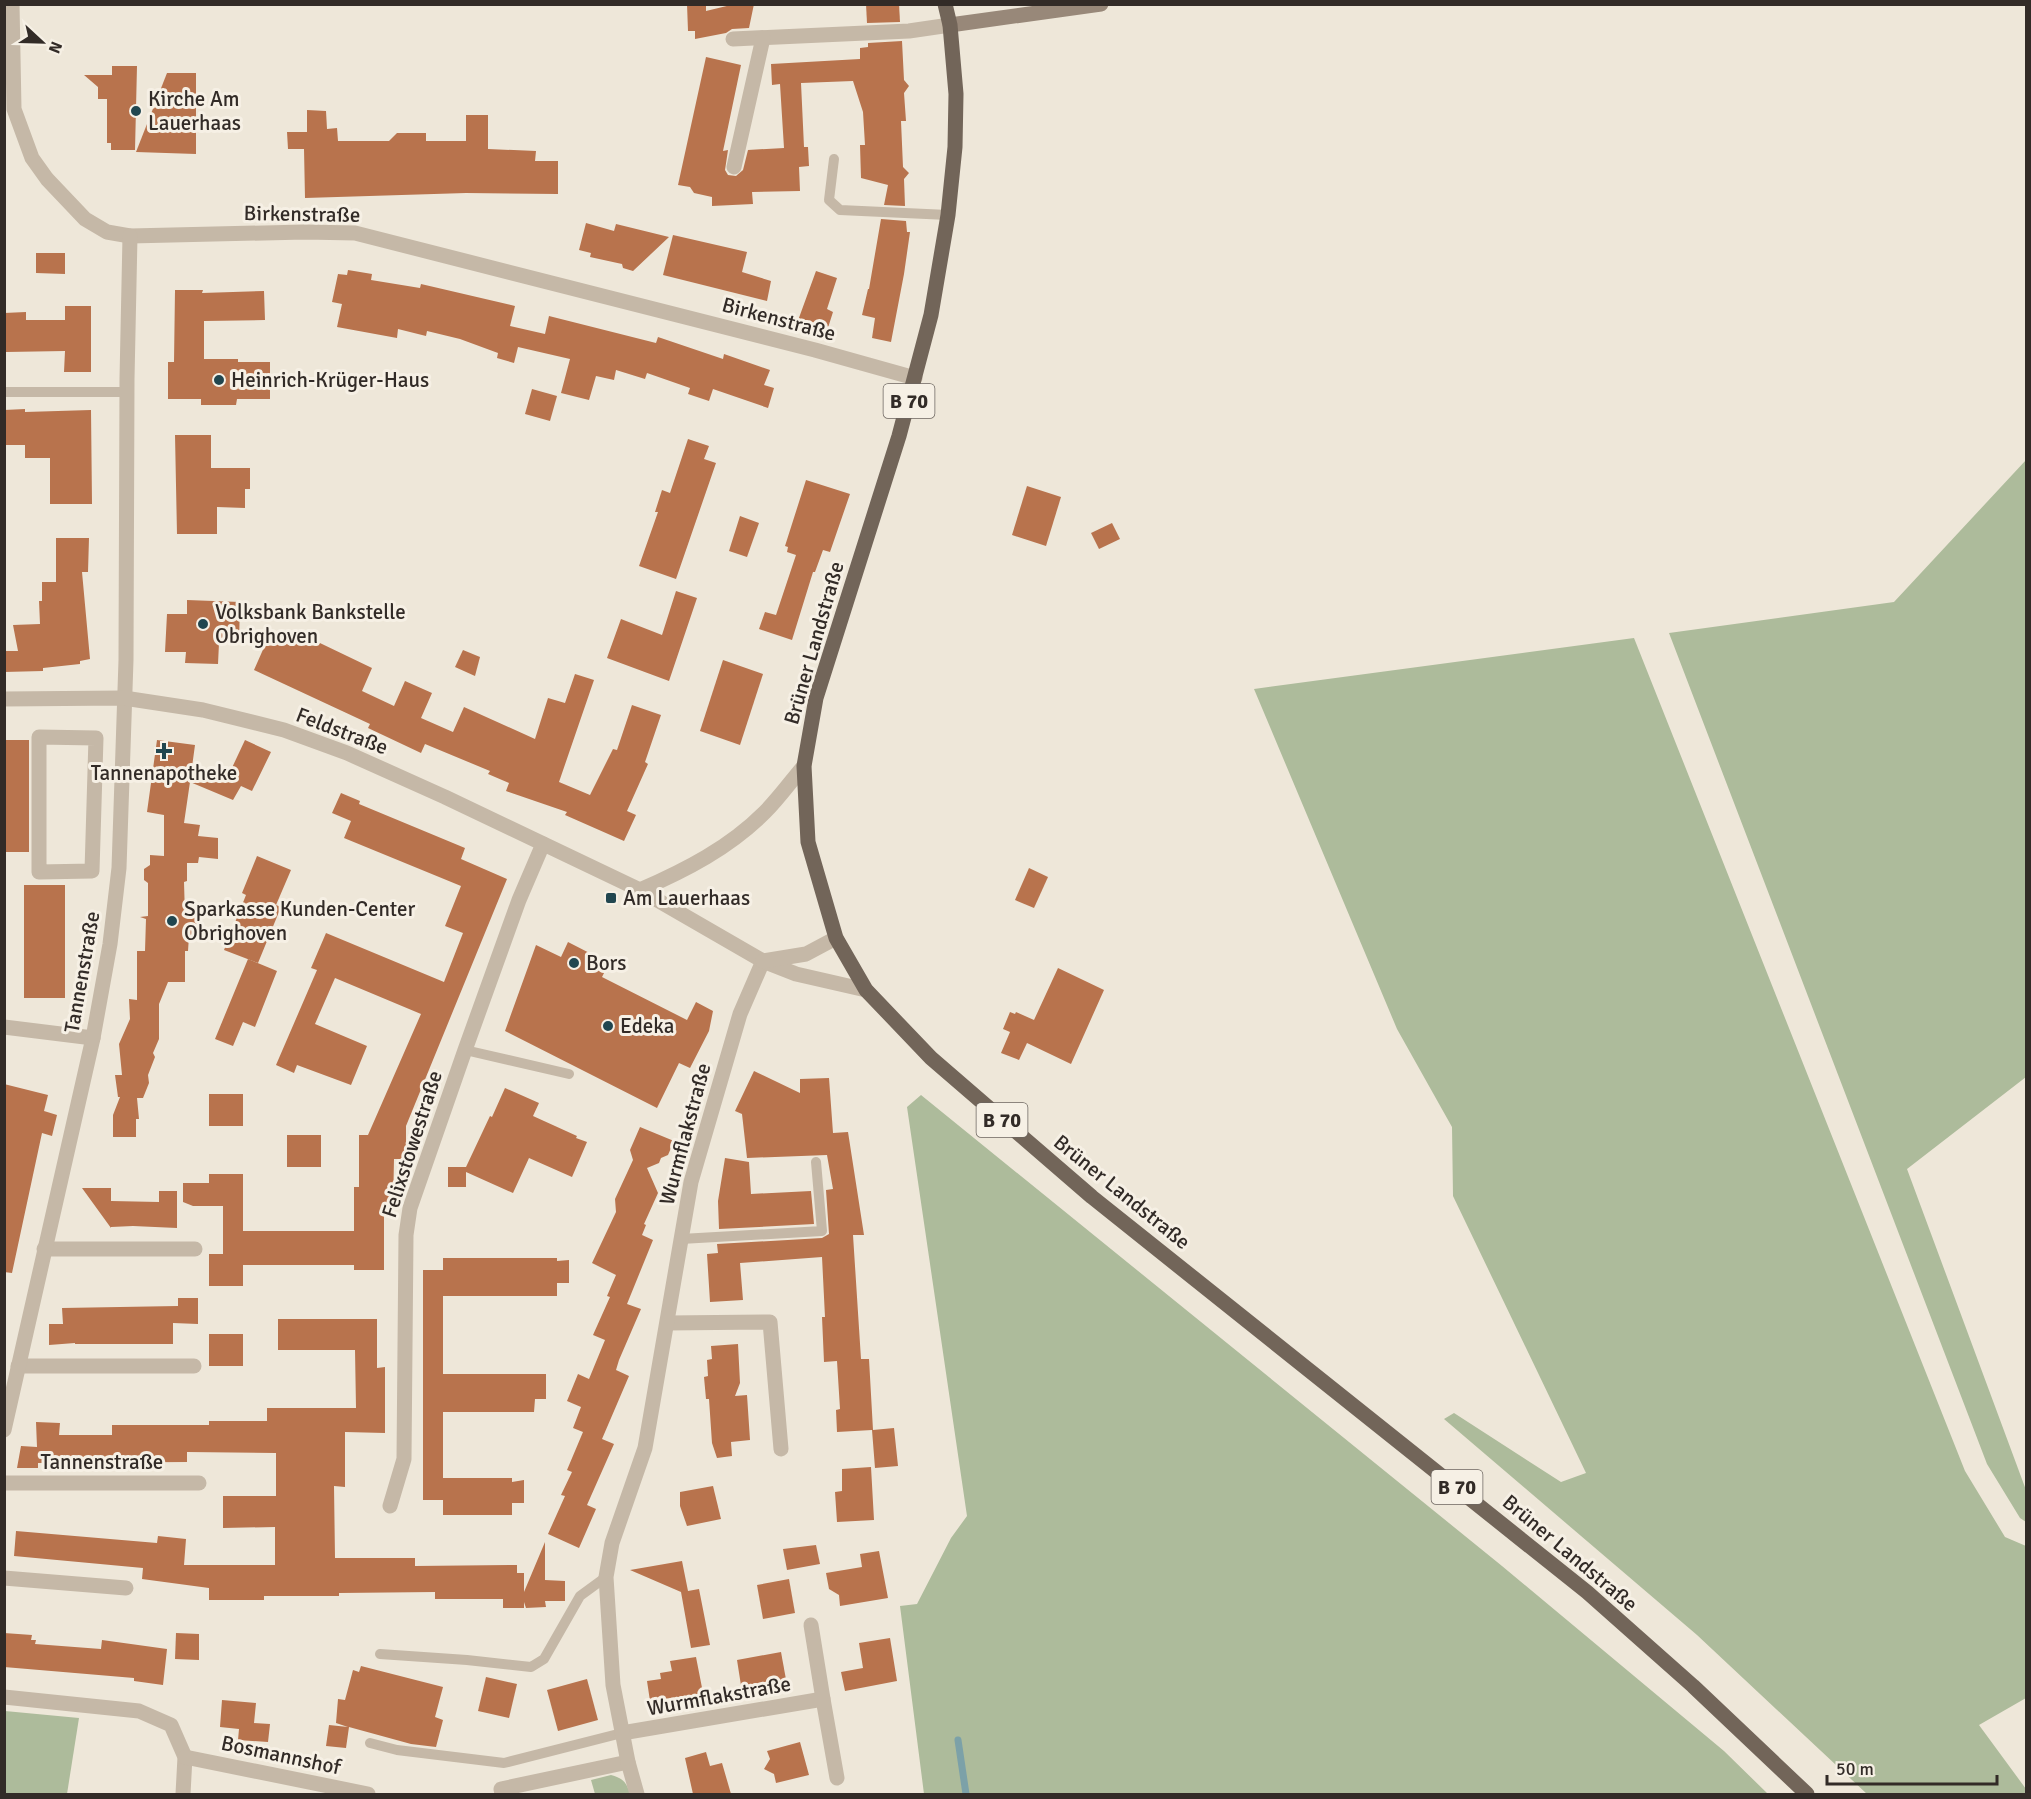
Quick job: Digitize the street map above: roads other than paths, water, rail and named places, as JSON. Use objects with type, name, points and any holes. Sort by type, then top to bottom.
[{"type":"main road","name":"Brüner Landstraße","points":[[945,4],[950,25],[956,94],[955,147],[948,215],[931,315],[899,436],[816,698],[804,766],[808,843],[836,938],[866,990],[931,1058],[1092,1197],[1587,1592],[1693,1686],[1807,1794]]},
{"type":"main road","points":[[950,25],[1101,4]]},
{"type":"street","name":"Birkenstraße","points":[[12,4],[14,109],[32,158],[47,179],[85,219],[107,232],[130,236],[355,233],[815,350],[915,378]]},
{"type":"street","points":[[734,39],[909,31],[950,25]]},
{"type":"street","points":[[734,166],[763,38]]},
{"type":"street","points":[[124,698],[130,236]]},
{"type":"street","name":"Feldstraße","points":[[4,699],[124,698],[203,710],[284,730],[347,753],[445,797],[640,890],[764,961],[796,974],[866,990]]},
{"type":"street","name":"Tannenstraße","points":[[4,1430],[13,1375],[93,1038],[110,944],[119,868],[124,698]]},
{"type":"street","points":[[39,737],[96,738],[92,871],[39,872],[39,737]]},
{"type":"street","points":[[640,890],[692,867],[737,836],[765,812],[804,766]]},
{"type":"street","name":"Felixstowestraße","points":[[390,1506],[404,1459],[406,1235],[410,1208],[519,900],[543,844]]},
{"type":"street","points":[[764,961],[806,954],[836,938]]},
{"type":"street","name":"Wurmflakstraße","points":[[637,1794],[628,1762],[613,1685],[606,1577],[612,1543],[645,1448],[691,1182],[740,1014],[764,961]]},
{"type":"street","points":[[4,1026],[93,1038]]},
{"type":"street","points":[[44,1249],[195,1249]]},
{"type":"street","points":[[668,1323],[770,1322],[781,1449]]},
{"type":"street","points":[[13,1375],[194,1366]]},
{"type":"street","name":"Tannenstraße","points":[[4,1483],[199,1483]]},
{"type":"street","points":[[4,1578],[126,1588]]},
{"type":"street","name":"Wurmflakstraße","points":[[811,1625],[837,1778]]},
{"type":"street","points":[[4,1697],[139,1711],[171,1725],[185,1757],[183,1794]]},
{"type":"street","name":"Wurmflakstraße","points":[[622,1733],[823,1699]]},
{"type":"street","name":"Bosmannshof","points":[[185,1757],[368,1794]]},
{"type":"street","points":[[502,1794],[501,1789],[628,1762]]},
{"type":"lane","points":[[834,159],[828,200],[840,210],[948,215]]},
{"type":"lane","points":[[4,392],[127,392]]},
{"type":"lane","points":[[465,1050],[569,1074]]},
{"type":"lane","points":[[681,1239],[822,1231],[816,1162]]},
{"type":"lane","points":[[380,1654],[531,1667],[544,1659],[579,1596],[606,1577]]},
{"type":"lane","points":[[370,1743],[397,1750],[504,1763],[622,1733]]},
{"type":"waterway","points":[[958,1740],[966,1794]]},
{"type":"place","name":"Kirche Am Lauerhaas","points":[[136,111]]},
{"type":"place","name":"Heinrich-Krüger-Haus","points":[[219,380]]},
{"type":"place","name":"Volksbank Bankstelle Obrighoven","points":[[203,624]]},
{"type":"place","name":"Tannenapotheke","points":[[164,751]]},
{"type":"place","name":"Am Lauerhaas","points":[[611,898]]},
{"type":"place","name":"Sparkasse Kunden-Center Obrighoven","points":[[172,921]]},
{"type":"place","name":"Bors","points":[[574,963]]},
{"type":"place","name":"Edeka","points":[[608,1026]]}]
